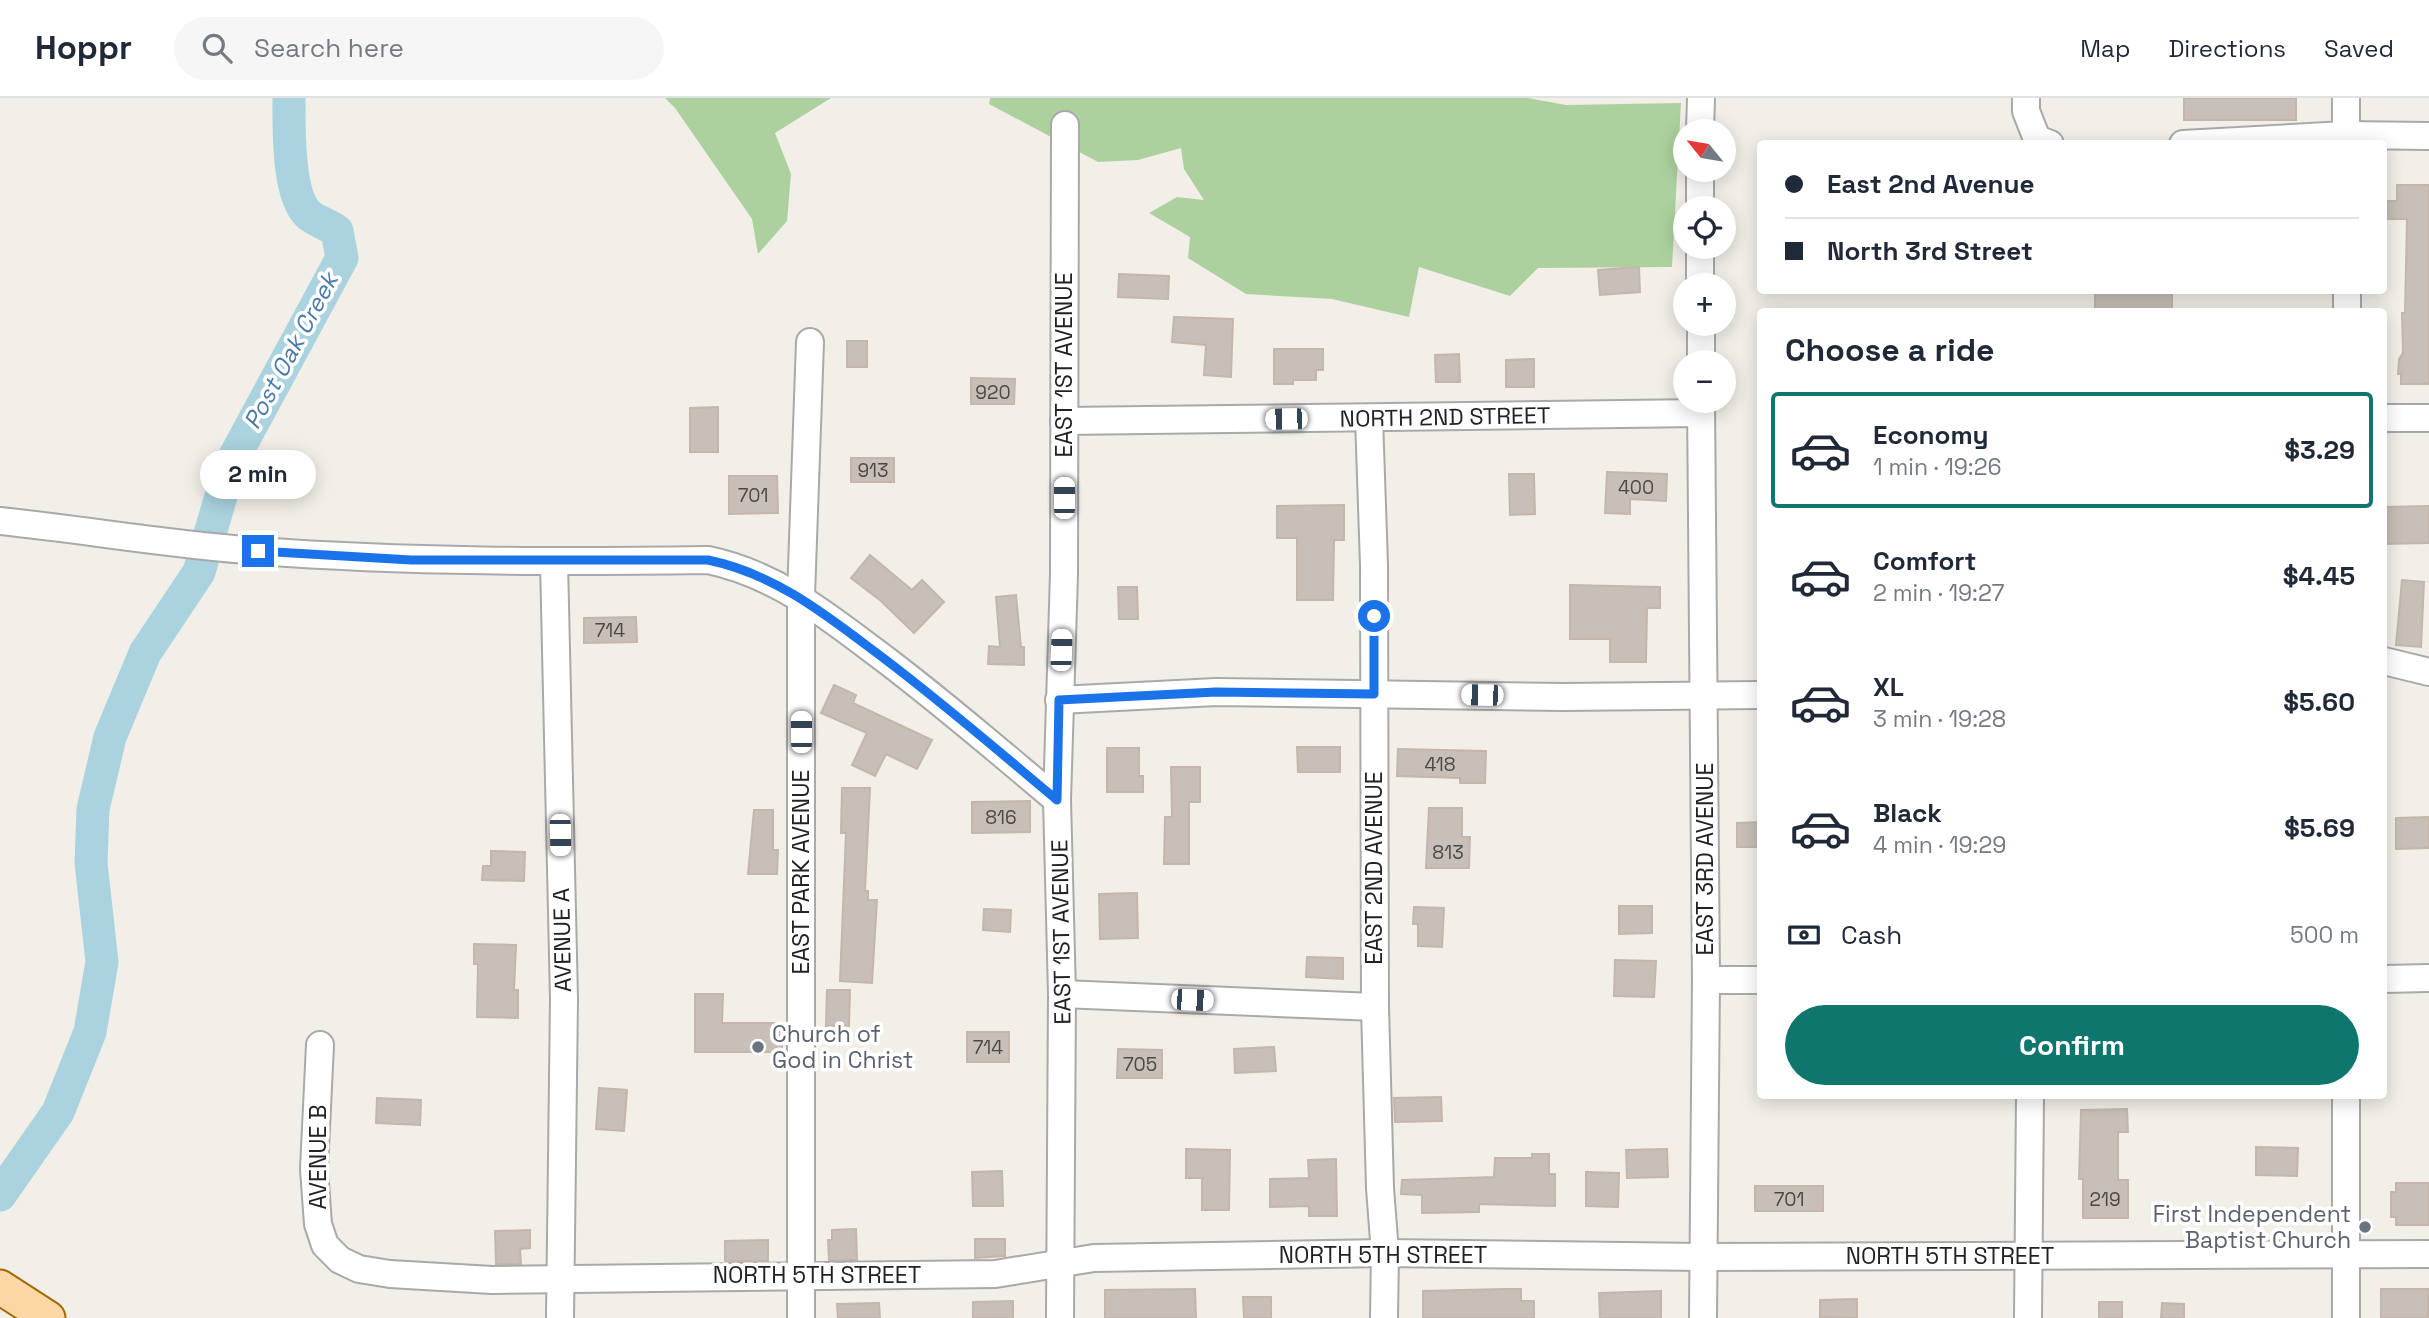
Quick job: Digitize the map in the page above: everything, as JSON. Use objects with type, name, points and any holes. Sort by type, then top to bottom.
[{"type":"main road","points":[[0,1287],[48,1318]]},
{"type":"street","points":[[1700,119],[1701,98]]},
{"type":"street","points":[[2026,98],[2026,111],[2043,140]]},
{"type":"street","points":[[2346,98],[2346,139]]},
{"type":"street","name":"EAST 1ST AVENUE","points":[[1060,1318],[1062,994],[1057,800],[1064,421],[1065,125]]},
{"type":"street","points":[[2313,140],[2429,136]]},
{"type":"street","name":"EAST PARK AVENUE","points":[[801,1318],[801,596],[810,342]]},
{"type":"street","name":"NORTH 2ND STREET","points":[[1064,421],[1369,418],[1673,408]]},
{"type":"street","name":"EAST 3RD AVENUE","points":[[1701,413],[1706,980],[1703,1318]]},
{"type":"street","name":"EAST 2ND AVENUE","points":[[1369,418],[1374,694],[1375,1007],[1380,1188],[1385,1253],[1384,1318]]},
{"type":"street","points":[[2387,418],[2429,418]]},
{"type":"street","points":[[0,521],[159,542],[258,551],[411,560],[708,560],[738,566],[801,596],[907,676],[1057,800]]},
{"type":"street","name":"AVENUE A","points":[[554,562],[564,999],[560,1318]]},
{"type":"street","points":[[2387,662],[2429,672]]},
{"type":"street","points":[[1059,700],[1216,692],[1757,695]]},
{"type":"street","points":[[2387,979],[2429,978]]},
{"type":"street","points":[[1706,980],[1757,980]]},
{"type":"street","points":[[1062,994],[1375,1007]]},
{"type":"street","name":"AVENUE B","points":[[320,1045],[314,1169],[318,1224],[325,1245],[340,1261]]},
{"type":"street","points":[[2028,1318],[2031,1256],[2030,1099]]},
{"type":"street","points":[[2346,1099],[2346,1318]]},
{"type":"street","name":"NORTH 5TH STREET","points":[[340,1261],[359,1269],[390,1274],[492,1280],[801,1274],[995,1274],[1094,1258],[1385,1253],[1702,1257],[2429,1254]]},
{"type":"green space","points":[[665,98],[831,98],[775,133],[791,174],[787,221],[758,254],[752,219],[675,108]]},
{"type":"green space","points":[[990,98],[1528,98],[1566,105],[1681,103],[1680,119],[1673,119],[1673,182],[1677,182],[1676,196],[1673,196],[1672,267],[1538,268],[1510,296],[1419,267],[1409,317],[1332,299],[1246,294],[1188,258],[1190,237],[1149,213],[1177,197],[1204,200],[1184,169],[1181,148],[1138,160],[1098,162],[989,104]]},
{"type":"building","points":[[2184,98],[2296,98],[2296,120],[2184,120]]},
{"type":"building","points":[[2397,185],[2429,185],[2429,384],[2401,384],[2401,374],[2398,374],[2399,359],[2403,353],[2402,313],[2405,313],[2407,219],[2387,219],[2387,201],[2397,201]]},
{"type":"building","points":[[1639,267],[1640,292],[1600,295],[1598,270]]},
{"type":"building","points":[[1119,274],[1169,276],[1168,299],[1118,297]]},
{"type":"building","points":[[2095,294],[2172,294],[2172,308],[2095,308]]},
{"type":"building","points":[[1174,317],[1233,319],[1231,377],[1204,375],[1206,345],[1172,342]]},
{"type":"building","points":[[847,341],[867,341],[867,367],[847,367]]},
{"type":"building","points":[[1274,349],[1323,349],[1323,370],[1316,370],[1316,380],[1293,380],[1293,384],[1274,384]]},
{"type":"building","points":[[1459,354],[1460,382],[1436,382],[1435,355]]},
{"type":"building","points":[[1534,359],[1534,387],[1506,387],[1506,360]]},
{"type":"building","points":[[971,378],[1015,379],[1014,404],[971,404]]},
{"type":"building","points":[[718,407],[718,452],[690,452],[690,408]]},
{"type":"building","points":[[851,458],[894,458],[894,482],[851,482]]},
{"type":"building","points":[[1607,472],[1667,474],[1666,501],[1630,499],[1630,514],[1605,513]]},
{"type":"building","points":[[1509,474],[1534,474],[1535,514],[1510,515]]},
{"type":"building","points":[[729,476],[777,476],[778,513],[729,514]]},
{"type":"building","points":[[1344,505],[1344,540],[1334,540],[1333,600],[1297,600],[1297,538],[1277,538],[1277,506]]},
{"type":"building","points":[[2429,506],[2429,543],[2387,544],[2387,507]]},
{"type":"building","points":[[870,555],[912,590],[922,580],[944,602],[914,633],[881,601],[851,578]]},
{"type":"building","points":[[2402,580],[2424,582],[2421,647],[2396,645]]},
{"type":"building","points":[[1570,585],[1660,587],[1660,608],[1647,608],[1646,662],[1610,662],[1610,639],[1570,639]]},
{"type":"building","points":[[1118,587],[1137,587],[1138,619],[1119,619]]},
{"type":"building","points":[[1016,595],[1024,665],[988,664],[989,646],[1000,647],[996,597]]},
{"type":"building","points":[[636,617],[637,642],[584,643],[584,618]]},
{"type":"building","points":[[834,685],[856,695],[853,703],[932,740],[917,769],[886,754],[875,776],[852,765],[867,733],[821,713]]},
{"type":"building","points":[[1297,747],[1340,747],[1340,772],[1298,772]]},
{"type":"building","points":[[1107,748],[1139,748],[1139,776],[1143,776],[1143,792],[1107,792]]},
{"type":"building","points":[[1398,749],[1486,751],[1485,783],[1460,783],[1460,778],[1397,776]]},
{"type":"building","points":[[1171,767],[1200,767],[1200,802],[1189,802],[1189,864],[1164,864],[1165,817],[1172,817]]},
{"type":"building","points":[[842,788],[870,788],[865,891],[868,891],[868,900],[877,900],[872,983],[840,981],[846,833],[841,833]]},
{"type":"building","points":[[1030,801],[1030,832],[972,833],[972,802]]},
{"type":"building","points":[[1429,808],[1462,808],[1462,837],[1470,837],[1469,868],[1426,868]]},
{"type":"building","points":[[754,810],[773,810],[773,850],[778,850],[777,874],[748,874]]},
{"type":"building","points":[[2429,817],[2429,848],[2396,849],[2396,818]]},
{"type":"building","points":[[1757,822],[1757,847],[1737,847],[1737,823]]},
{"type":"building","points":[[491,851],[525,852],[524,881],[482,880],[483,866],[491,866]]},
{"type":"building","points":[[1137,893],[1138,938],[1100,939],[1099,894]]},
{"type":"building","points":[[1619,906],[1652,906],[1652,933],[1619,934]]},
{"type":"building","points":[[1414,907],[1444,908],[1442,947],[1418,946],[1418,924],[1413,924]]},
{"type":"building","points":[[984,909],[1011,910],[1010,932],[983,930]]},
{"type":"building","points":[[474,944],[516,945],[514,990],[518,990],[518,1018],[477,1017],[478,964],[474,964]]},
{"type":"building","points":[[1307,957],[1343,958],[1343,979],[1306,977]]},
{"type":"building","points":[[1615,960],[1656,961],[1654,997],[1614,996]]},
{"type":"building","points":[[827,990],[850,990],[849,1026],[826,1026]]},
{"type":"building","points":[[695,994],[723,994],[722,1023],[782,1023],[782,1052],[695,1052]]},
{"type":"building","points":[[967,1032],[1009,1032],[1009,1062],[967,1062]]},
{"type":"building","points":[[1274,1047],[1276,1071],[1235,1073],[1234,1049]]},
{"type":"building","points":[[1118,1049],[1162,1050],[1162,1078],[1117,1078]]},
{"type":"building","points":[[599,1088],[627,1090],[624,1131],[596,1129]]},
{"type":"building","points":[[1441,1097],[1442,1121],[1395,1122],[1394,1098]]},
{"type":"building","points":[[377,1098],[421,1100],[420,1125],[376,1123]]},
{"type":"building","points":[[2127,1109],[2128,1132],[2118,1132],[2118,1180],[2128,1180],[2128,1218],[2083,1218],[2083,1179],[2079,1179],[2081,1110]]},
{"type":"building","points":[[2256,1147],[2298,1148],[2297,1176],[2256,1175]]},
{"type":"building","points":[[1186,1149],[1230,1150],[1229,1210],[1202,1210],[1202,1178],[1186,1178]]},
{"type":"building","points":[[1667,1149],[1668,1177],[1627,1178],[1626,1150]]},
{"type":"building","points":[[1532,1154],[1549,1154],[1549,1174],[1555,1174],[1555,1206],[1479,1204],[1479,1212],[1422,1213],[1422,1195],[1401,1194],[1402,1180],[1494,1177],[1495,1158],[1532,1158]]},
{"type":"building","points":[[1336,1159],[1337,1216],[1309,1216],[1309,1206],[1270,1207],[1270,1179],[1309,1178],[1308,1160]]},
{"type":"building","points":[[1002,1171],[1003,1206],[973,1206],[972,1172]]},
{"type":"building","points":[[1586,1172],[1619,1173],[1618,1207],[1586,1206]]},
{"type":"building","points":[[2396,1183],[2429,1183],[2429,1225],[2396,1225],[2396,1217],[2391,1217],[2391,1192],[2396,1192]]},
{"type":"building","points":[[1755,1186],[1823,1186],[1823,1211],[1755,1211]]},
{"type":"building","points":[[856,1229],[857,1260],[829,1260],[828,1240],[832,1240],[832,1230]]},
{"type":"building","points":[[530,1230],[530,1248],[520,1249],[521,1264],[496,1264],[495,1231]]},
{"type":"building","points":[[975,1239],[1005,1239],[1005,1256],[975,1258]]},
{"type":"building","points":[[768,1240],[768,1261],[725,1261],[725,1241]]},
{"type":"building","points":[[1195,1289],[1196,1318],[1105,1318],[1105,1290]]},
{"type":"building","points":[[1521,1289],[1521,1301],[1534,1301],[1534,1318],[1423,1318],[1423,1291]]},
{"type":"building","points":[[2381,1289],[2428,1289],[2428,1318],[2381,1318]]},
{"type":"building","points":[[1661,1291],[1661,1318],[1600,1318],[1599,1293]]},
{"type":"building","points":[[1243,1297],[1271,1297],[1271,1318],[1244,1318]]},
{"type":"building","points":[[1857,1299],[1857,1318],[1820,1317],[1820,1300]]},
{"type":"building","points":[[1013,1301],[1013,1318],[973,1318],[973,1302]]},
{"type":"building","points":[[2099,1302],[2122,1302],[2122,1318],[2099,1318]]},
{"type":"building","points":[[879,1303],[880,1318],[838,1318],[837,1304]]},
{"type":"building","points":[[2162,1303],[2184,1304],[2184,1318],[2161,1318]]},
{"type":"waterway","name":"Post Oak Creek","points":[[0,1195],[58,1112],[90,1032],[102,962],[91,863],[93,809],[110,737],[145,653],[199,572],[230,465],[342,258],[337,231],[309,215],[297,193],[291,160],[289,98]]},
{"type":"place","name":"Church of God in Christ","points":[[758,1047]]},
{"type":"place","name":"First Independent Baptist Church","points":[[2365,1227]]},
{"type":"route","points":[[258,551],[411,560],[708,560],[738,566],[801,596],[907,676],[1057,800],[1059,700],[1216,692],[1374,694],[1374,616]]}]
